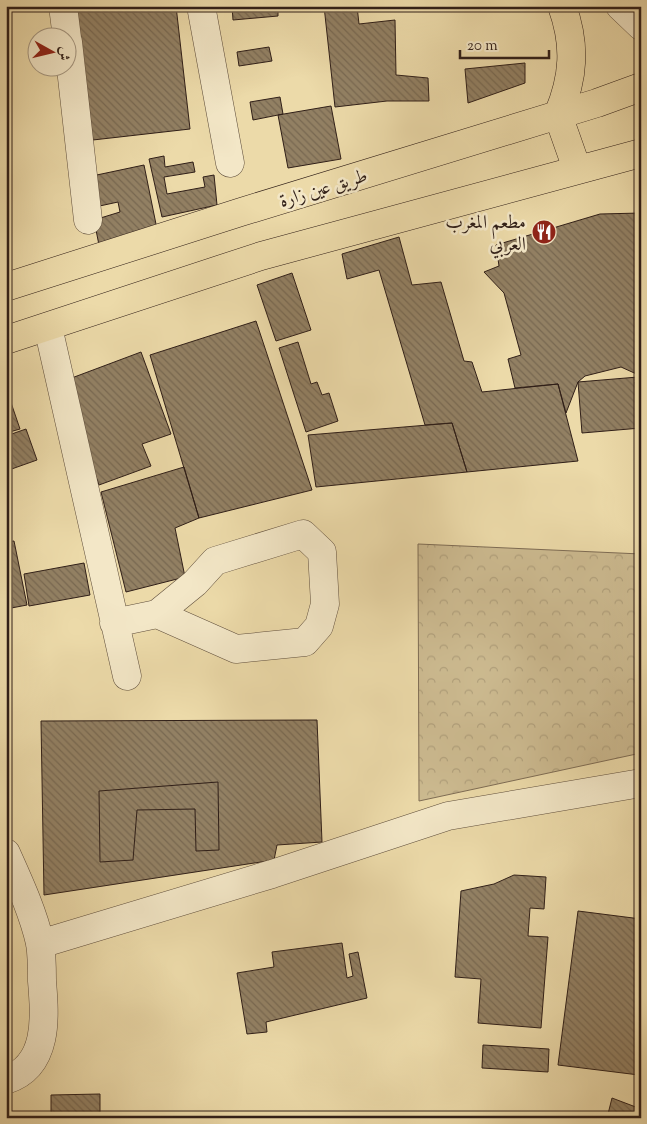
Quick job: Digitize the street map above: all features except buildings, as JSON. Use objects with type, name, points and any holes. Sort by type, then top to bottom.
[{"type":"main road","points":[[562,6],[571,41],[572,72],[567,94],[558,115],[577,170]]},
{"type":"main road","name":"طريق عين زارة","points":[[6,287],[241,212],[597,104],[641,87]]},
{"type":"main road","points":[[6,340],[261,256],[641,153]]},
{"type":"street","points":[[63,6],[66,28]]},
{"type":"street","points":[[201,6],[230,163]]},
{"type":"street","points":[[620,6],[641,26]]},
{"type":"street","points":[[72,78],[88,220]]},
{"type":"street","points":[[48,327],[127,676]]},
{"type":"street","points":[[114,624],[157,614],[195,583],[215,560],[303,534],[322,552],[324,604],[319,626],[305,642],[236,648],[157,614]]},
{"type":"street","points":[[40,944],[272,874],[448,816],[641,783]]},
{"type":"street","points":[[6,853],[21,885],[40,944],[45,1020],[40,1048],[34,1060],[16,1077],[6,1080]]},
{"type":"green space","points":[[418,544],[641,554],[641,753],[419,801]]},
{"type":"place","name":"مطعم المغرب العربي","points":[[544,232]]}]
